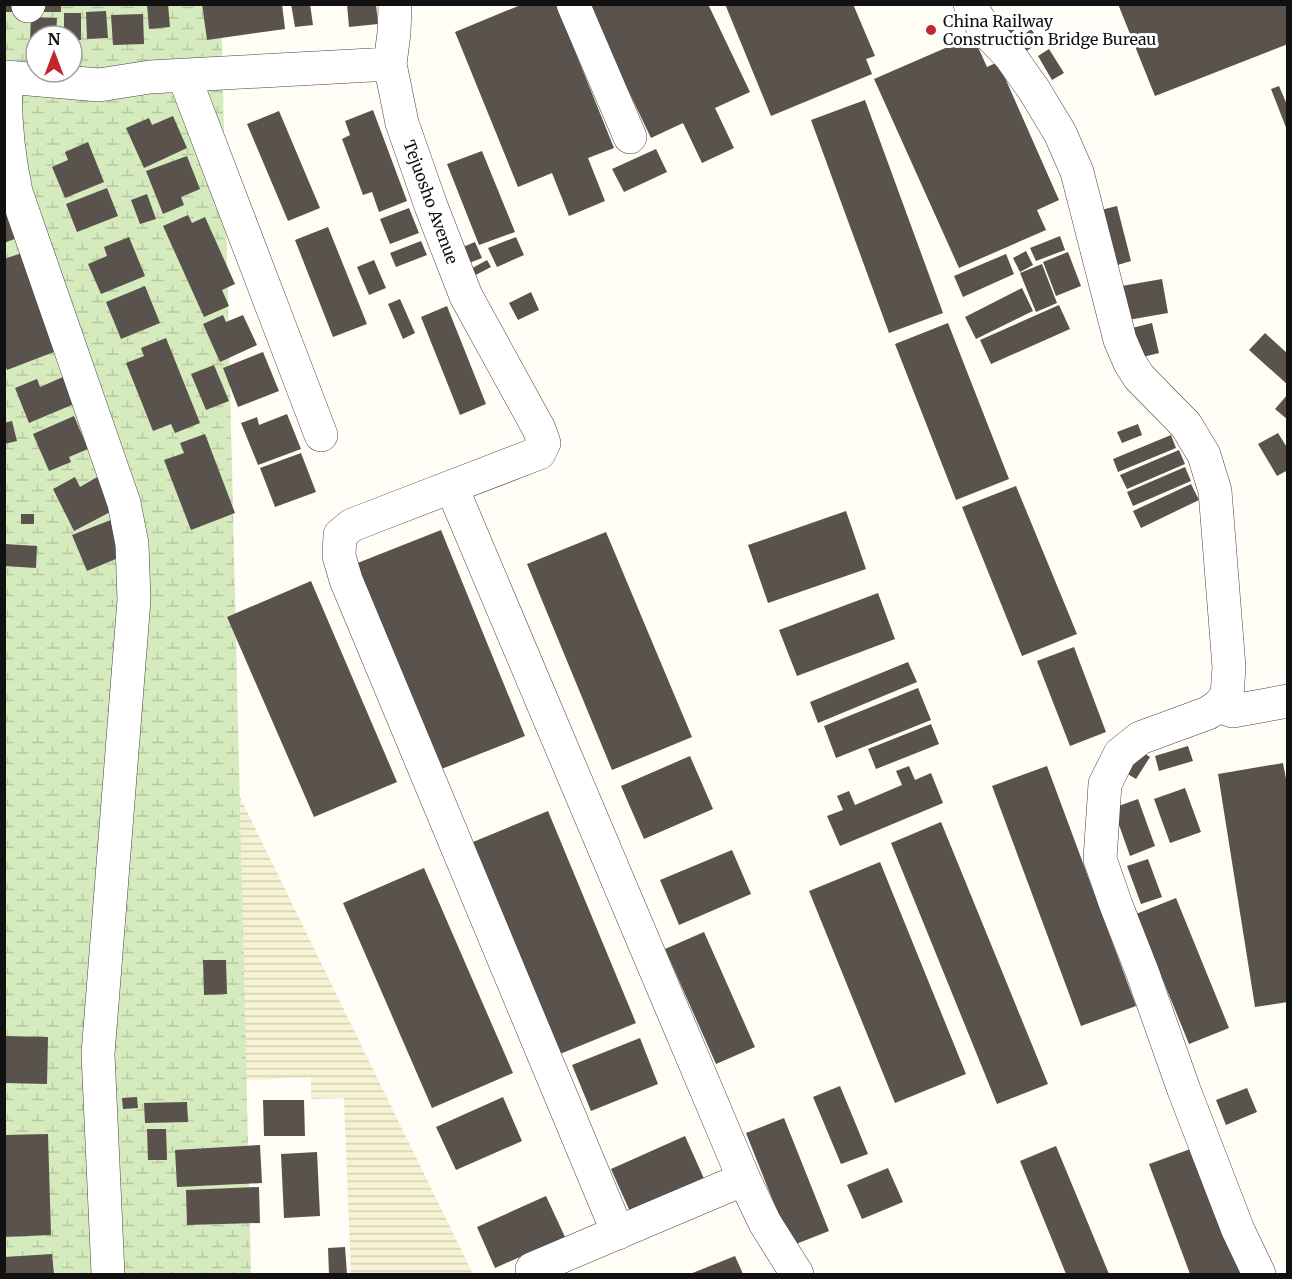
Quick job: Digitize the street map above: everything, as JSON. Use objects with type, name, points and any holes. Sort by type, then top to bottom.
[{"type":"street","name":"Tejuosho Avenue","points":[[395,4],[390,64],[402,123],[466,296],[539,429],[544,443],[538,453],[452,488]]},
{"type":"street","points":[[573,4],[630,137]]},
{"type":"street","points":[[970,4],[984,29],[1010,56],[1034,90],[1060,133],[1077,172],[1120,340],[1139,377],[1186,425],[1204,455],[1215,491],[1227,626],[1229,668],[1227,696],[1208,713],[1140,738],[1120,754],[1105,784],[1100,860],[1184,1090],[1238,1230],[1259,1275]]},
{"type":"street","points":[[108,1275],[98,1054],[134,600],[132,544],[124,503],[16,192],[8,155],[5,77],[99,85],[150,77],[390,64]]},
{"type":"street","points":[[184,76],[321,435]]},
{"type":"street","points":[[618,1233],[350,591],[339,556],[340,535],[352,525],[452,488],[744,1179],[765,1223],[796,1275]]},
{"type":"street","points":[[1218,706],[1233,711],[1287,701]]},
{"type":"street","points":[[532,1269],[744,1179]]},
{"type":"shaded area","points":[[132,576],[473,1274],[351,1274],[344,1098],[311,1099],[311,1077],[73,1090],[4,605]]},
{"type":"green space","points":[[5,5],[221,5],[251,1274],[5,1274]]},
{"type":"building","points":[[5,4],[17,4],[17,12],[5,12]]},
{"type":"building","points":[[37,4],[61,4],[61,12],[37,12]]},
{"type":"building","points":[[147,4],[168,4],[170,27],[149,29]]},
{"type":"building","points":[[202,4],[282,4],[285,29],[207,40]]},
{"type":"building","points":[[291,4],[310,4],[313,25],[295,27]]},
{"type":"building","points":[[347,4],[376,4],[378,24],[349,27]]},
{"type":"building","points":[[523,4],[556,4],[614,148],[588,158],[605,201],[569,216],[552,173],[518,187],[455,32]]},
{"type":"building","points":[[587,4],[708,4],[750,92],[715,108],[734,148],[702,163],[683,123],[651,138]]},
{"type":"building","points":[[725,4],[853,4],[875,56],[866,59],[872,74],[771,116]]},
{"type":"building","points":[[1118,4],[1288,4],[1288,44],[1155,96]]},
{"type":"building","points":[[106,11],[108,38],[87,39],[86,12]]},
{"type":"building","points":[[64,13],[81,13],[81,24],[64,24]]},
{"type":"building","points":[[143,14],[144,44],[113,45],[111,15]]},
{"type":"building","points":[[1015,15],[1023,23],[1010,34],[1003,26]]},
{"type":"building","points":[[31,17],[57,18],[57,24],[31,24]]},
{"type":"building","points":[[1031,29],[1040,41],[1024,53],[1015,42]]},
{"type":"building","points":[[973,36],[987,67],[998,62],[1059,200],[1037,210],[1046,230],[959,268],[874,79]]},
{"type":"building","points":[[1049,49],[1064,73],[1052,80],[1038,56]]},
{"type":"building","points":[[1279,86],[1288,107],[1287,130],[1271,89]]},
{"type":"building","points":[[865,100],[943,313],[889,333],[811,120]]},
{"type":"building","points":[[373,110],[407,201],[379,212],[372,192],[363,195],[342,139],[350,135],[345,121]]},
{"type":"building","points":[[279,111],[320,208],[288,221],[247,124]]},
{"type":"building","points":[[173,116],[187,148],[144,168],[126,128],[149,118],[152,125]]},
{"type":"building","points":[[88,142],[104,182],[65,198],[52,167],[68,160],[65,152]]},
{"type":"building","points":[[656,149],[667,172],[624,192],[612,169]]},
{"type":"building","points":[[482,151],[515,232],[479,245],[447,164]]},
{"type":"building","points":[[187,156],[200,189],[181,197],[184,205],[163,214],[146,171]]},
{"type":"building","points":[[107,188],[118,216],[77,232],[66,204]]},
{"type":"building","points":[[147,194],[156,219],[140,224],[131,200]]},
{"type":"building","points":[[4,206],[17,238],[4,243]]},
{"type":"building","points":[[1117,206],[1131,261],[1111,267],[1097,211]]},
{"type":"building","points":[[409,208],[419,233],[390,244],[380,219]]},
{"type":"building","points":[[188,215],[192,223],[205,217],[235,284],[222,290],[229,306],[204,317],[163,226]]},
{"type":"building","points":[[328,227],[367,324],[333,337],[295,240]]},
{"type":"building","points":[[1060,236],[1065,250],[1036,261],[1030,248]]},
{"type":"building","points":[[129,237],[145,276],[101,294],[88,264],[107,256],[104,247]]},
{"type":"building","points":[[516,237],[524,255],[497,267],[488,248]]},
{"type":"building","points":[[421,241],[427,255],[396,267],[390,253]]},
{"type":"building","points":[[475,242],[482,258],[464,265],[458,249]]},
{"type":"building","points":[[1026,251],[1033,265],[1020,272],[1013,258]]},
{"type":"building","points":[[1068,252],[1081,286],[1056,296],[1043,262]]},
{"type":"building","points":[[22,253],[59,350],[7,370],[4,363],[4,259]]},
{"type":"building","points":[[1006,254],[1014,274],[963,297],[954,276]]},
{"type":"building","points":[[374,260],[386,288],[369,295],[357,267]]},
{"type":"building","points":[[487,260],[491,267],[470,278],[467,271]]},
{"type":"building","points":[[1042,264],[1057,303],[1036,312],[1020,273]]},
{"type":"building","points":[[1162,279],[1168,313],[1128,320],[1122,286]]},
{"type":"building","points":[[145,286],[160,323],[121,339],[106,302]]},
{"type":"building","points":[[1022,288],[1033,311],[976,339],[965,317]]},
{"type":"building","points":[[531,292],[539,310],[518,320],[509,303]]},
{"type":"building","points":[[400,299],[415,333],[403,339],[388,304]]},
{"type":"building","points":[[1059,305],[1070,329],[991,364],[980,340]]},
{"type":"building","points":[[447,306],[486,404],[460,415],[421,317]]},
{"type":"building","points":[[223,315],[226,322],[243,315],[257,345],[220,362],[203,324]]},
{"type":"building","points":[[948,323],[1009,479],[956,500],[895,344]]},
{"type":"building","points":[[1152,323],[1159,353],[1139,358],[1132,328]]},
{"type":"building","points":[[1265,333],[1288,354],[1288,385],[1249,350]]},
{"type":"building","points":[[166,338],[200,423],[175,433],[171,424],[153,431],[126,363],[144,356],[141,348]]},
{"type":"building","points":[[263,352],[279,391],[238,407],[223,368]]},
{"type":"building","points":[[214,365],[229,401],[206,410],[191,374]]},
{"type":"building","points":[[63,377],[74,404],[29,423],[15,388],[37,379],[40,387]]},
{"type":"building","points":[[1288,394],[1288,420],[1275,409]]},
{"type":"building","points":[[287,414],[301,449],[258,465],[241,423],[257,417],[259,425]]},
{"type":"building","points":[[74,416],[88,449],[69,457],[71,462],[49,471],[33,434]]},
{"type":"building","points":[[12,421],[17,441],[4,444],[4,423]]},
{"type":"building","points":[[1138,424],[1142,435],[1122,443],[1117,432]]},
{"type":"building","points":[[1278,433],[1288,449],[1288,470],[1277,476],[1258,444]]},
{"type":"building","points":[[205,434],[235,513],[191,530],[164,460],[184,453],[180,443]]},
{"type":"building","points":[[1171,435],[1176,448],[1118,472],[1113,459]]},
{"type":"building","points":[[1179,450],[1185,464],[1127,489],[1120,475]]},
{"type":"building","points":[[301,453],[316,492],[275,507],[260,468]]},
{"type":"building","points":[[1185,467],[1191,481],[1133,506],[1127,492]]},
{"type":"building","points":[[99,476],[116,509],[74,531],[53,489],[75,477],[80,487]]},
{"type":"building","points":[[1191,484],[1199,500],[1141,528],[1133,511]]},
{"type":"building","points":[[1016,486],[1077,634],[1022,656],[962,507]]},
{"type":"building","points":[[846,511],[866,569],[768,603],[748,545]]},
{"type":"building","points":[[21,514],[34,514],[34,524],[21,524]]},
{"type":"building","points":[[116,518],[130,553],[87,571],[72,535]]},
{"type":"building","points":[[441,530],[525,736],[439,770],[355,564]]},
{"type":"building","points":[[606,532],[692,737],[612,770],[527,564]]},
{"type":"building","points":[[5,544],[37,546],[36,568],[4,566]]},
{"type":"building","points":[[311,581],[397,782],[314,817],[227,617]]},
{"type":"building","points":[[878,593],[895,639],[797,676],[779,630]]},
{"type":"building","points":[[1074,647],[1106,732],[1070,746],[1037,661]]},
{"type":"building","points":[[908,662],[917,682],[818,723],[810,702]]},
{"type":"building","points":[[918,688],[931,720],[836,758],[824,726]]},
{"type":"building","points":[[931,724],[939,744],[876,769],[868,749]]},
{"type":"building","points":[[1188,746],[1193,761],[1159,771],[1155,756]]},
{"type":"building","points":[[1136,748],[1150,757],[1136,779],[1121,770]]},
{"type":"building","points":[[690,756],[713,809],[644,839],[621,786]]},
{"type":"building","points":[[1283,763],[1288,789],[1288,1002],[1255,1007],[1218,774]]},
{"type":"building","points":[[909,766],[915,780],[931,773],[943,803],[840,846],[827,816],[843,810],[837,796],[849,791],[855,805],[902,785],[896,771]]},
{"type":"building","points":[[1047,766],[1136,1006],[1081,1026],[992,786]]},
{"type":"building","points":[[1185,788],[1201,832],[1170,843],[1154,799]]},
{"type":"building","points":[[1138,799],[1155,846],[1130,856],[1113,808]]},
{"type":"building","points":[[548,811],[636,1023],[560,1054],[473,842]]},
{"type":"building","points":[[941,822],[1048,1084],[997,1104],[891,843]]},
{"type":"building","points":[[732,850],[751,894],[679,925],[660,880]]},
{"type":"building","points":[[1148,859],[1162,897],[1141,904],[1127,866]]},
{"type":"building","points":[[880,862],[966,1074],[895,1103],[809,891]]},
{"type":"building","points":[[424,868],[513,1073],[432,1108],[343,903]]},
{"type":"building","points":[[1176,898],[1229,1028],[1189,1044],[1136,914]]},
{"type":"building","points":[[704,932],[755,1047],[716,1064],[665,949]]},
{"type":"building","points":[[203,960],[226,960],[227,994],[204,995]]},
{"type":"building","points":[[4,1036],[48,1037],[47,1084],[4,1083]]},
{"type":"building","points":[[640,1038],[658,1084],[591,1111],[572,1065]]},
{"type":"building","points":[[840,1086],[868,1154],[841,1164],[813,1097]]},
{"type":"building","points":[[1247,1088],[1257,1112],[1226,1125],[1216,1100]]},
{"type":"building","points":[[137,1097],[138,1108],[123,1109],[122,1098]]},
{"type":"building","points":[[503,1097],[522,1141],[456,1170],[436,1127]]},
{"type":"building","points":[[263,1100],[304,1100],[305,1136],[264,1136]]},
{"type":"building","points":[[187,1102],[188,1122],[145,1123],[144,1103]]},
{"type":"building","points":[[784,1118],[829,1231],[791,1246],[746,1133]]},
{"type":"building","points":[[147,1129],[166,1129],[167,1160],[148,1160]]},
{"type":"building","points":[[48,1134],[51,1235],[4,1237],[4,1135]]},
{"type":"building","points":[[685,1136],[706,1183],[632,1216],[611,1169]]},
{"type":"building","points":[[260,1145],[262,1183],[177,1187],[175,1150]]},
{"type":"building","points":[[1056,1146],[1109,1274],[1066,1274],[1020,1161]]},
{"type":"building","points":[[1196,1147],[1244,1274],[1190,1274],[1149,1164]]},
{"type":"building","points":[[317,1152],[320,1216],[284,1218],[281,1154]]},
{"type":"building","points":[[888,1168],[903,1202],[862,1219],[847,1185]]},
{"type":"building","points":[[259,1187],[260,1223],[187,1225],[186,1190]]},
{"type":"building","points":[[546,1196],[565,1237],[495,1268],[477,1227]]},
{"type":"building","points":[[345,1247],[347,1274],[329,1274],[328,1248]]},
{"type":"building","points":[[52,1254],[54,1274],[4,1274],[4,1257]]},
{"type":"building","points":[[735,1256],[743,1274],[690,1274]]},
{"type":"place","name":"China Railway Construction Bridge Bureau","points":[[931,30]]}]
